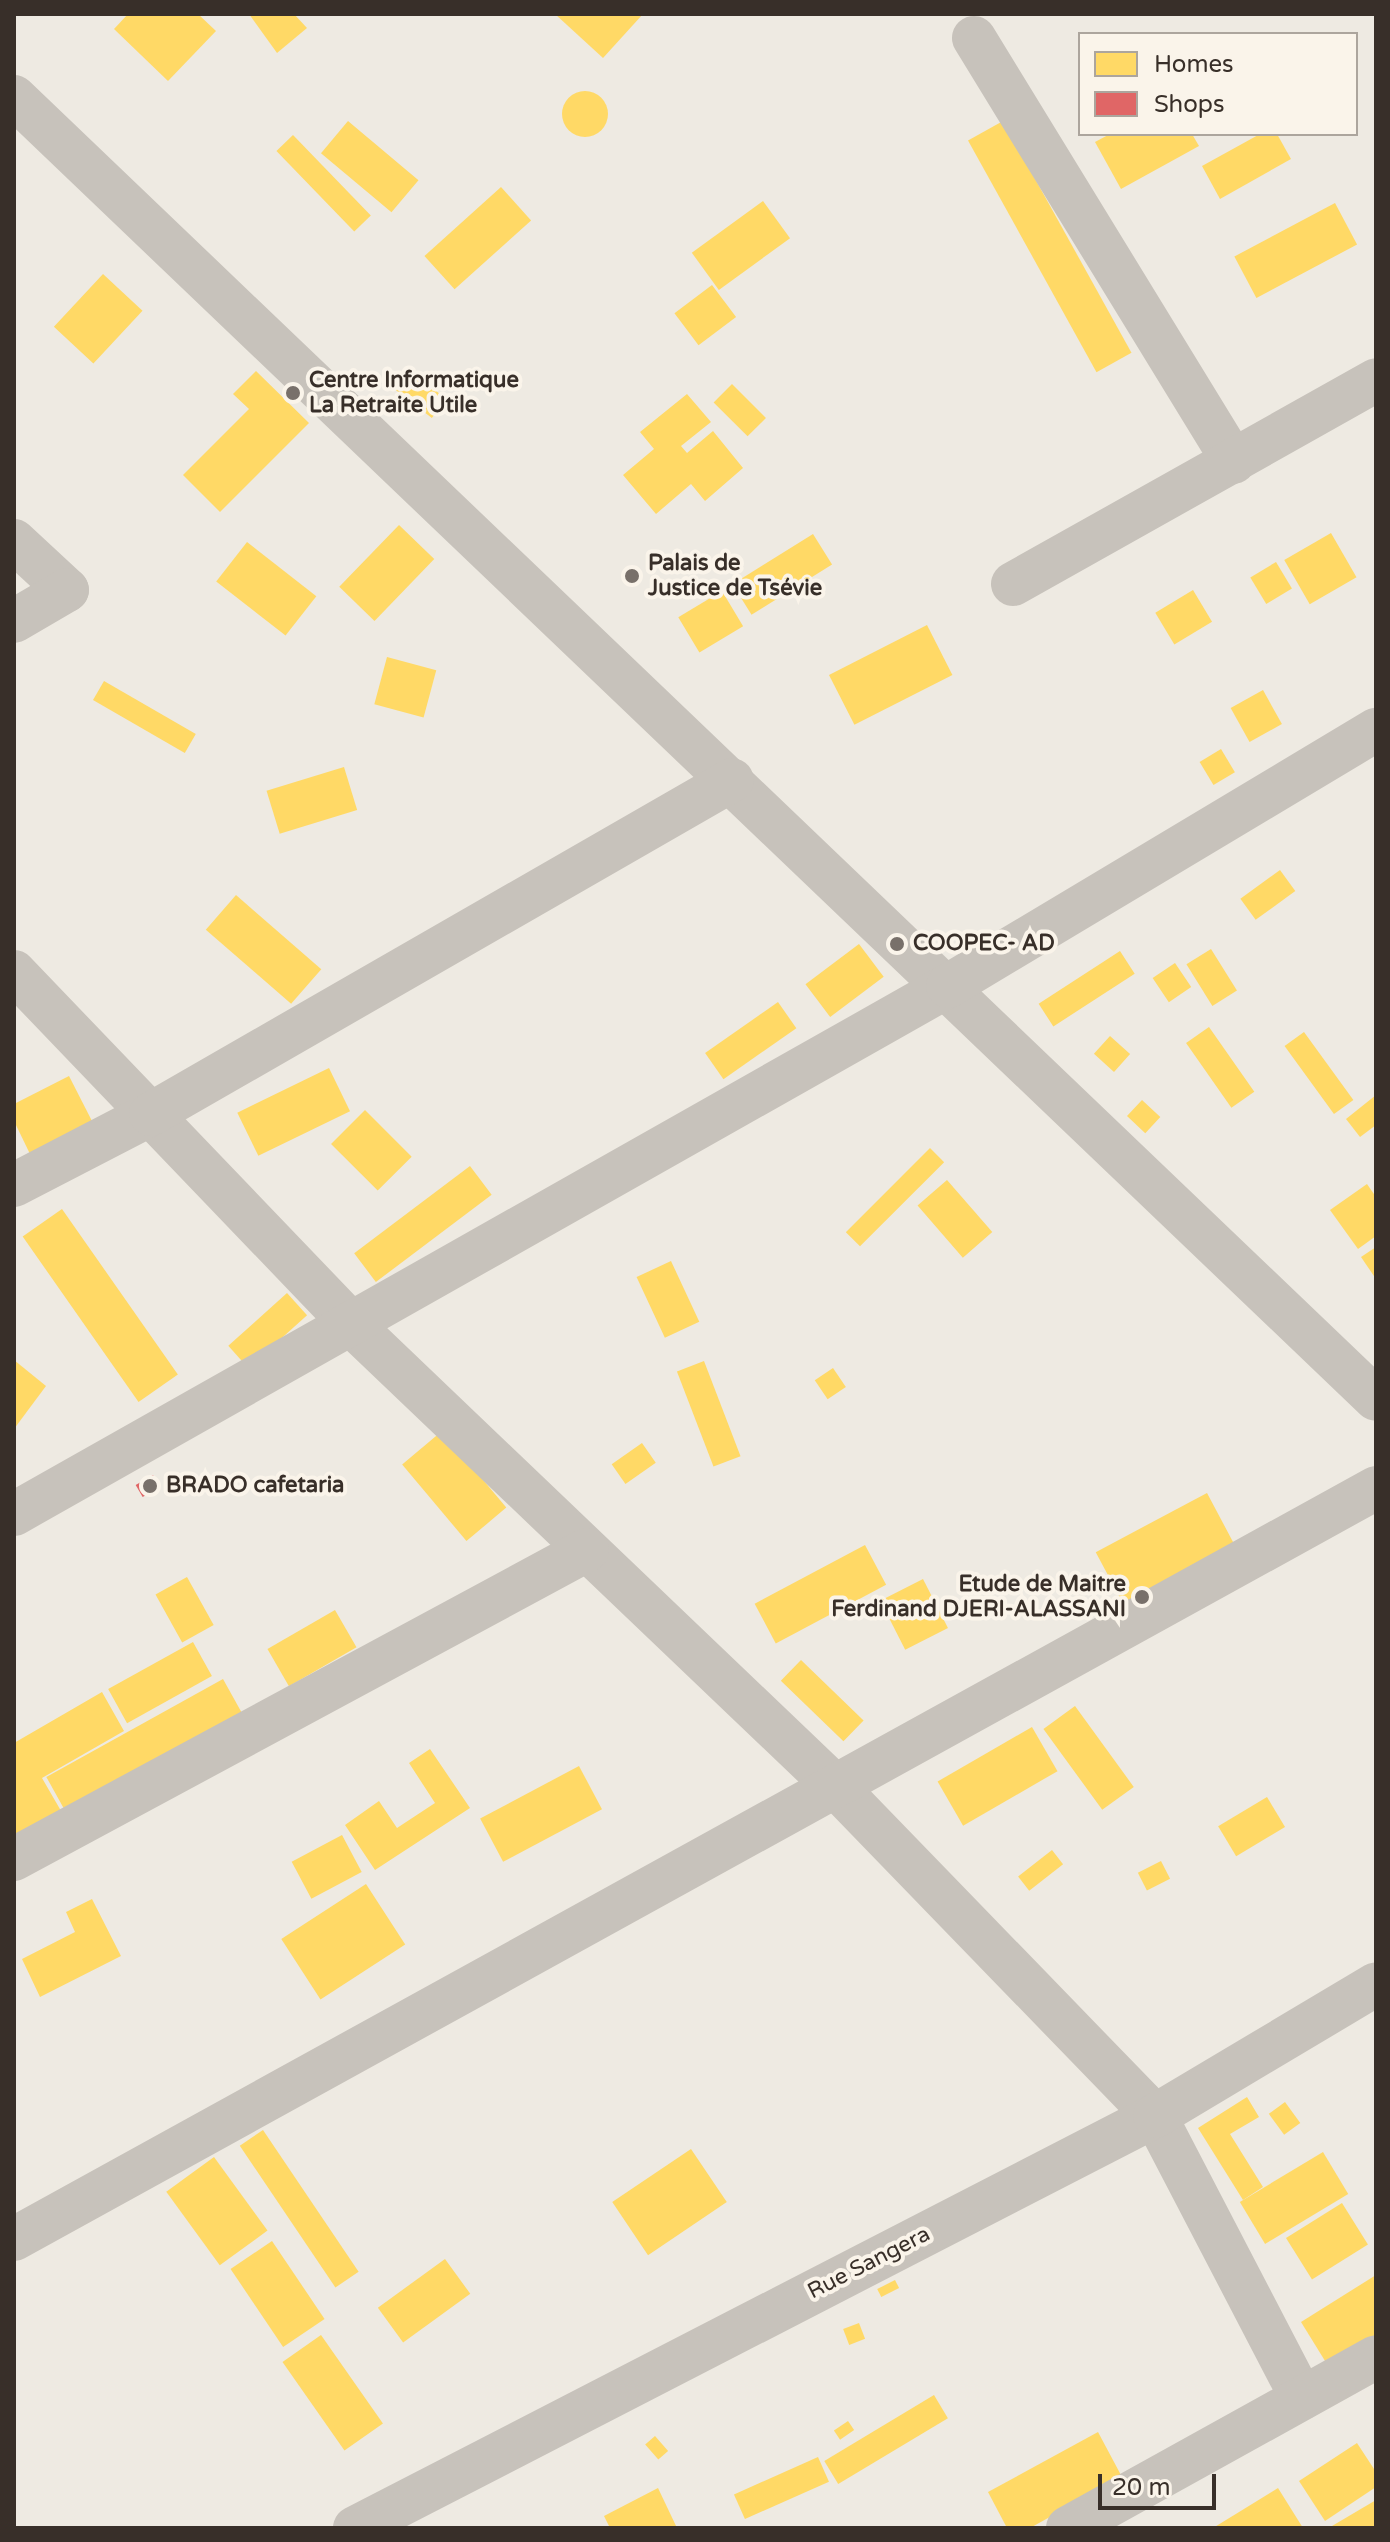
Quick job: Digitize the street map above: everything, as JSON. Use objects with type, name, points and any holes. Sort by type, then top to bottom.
[{"type":"street","points":[[974,38],[1234,462]]},
{"type":"street","points":[[14,97],[948,986],[1376,1399]]},
{"type":"street","points":[[1013,584],[1376,380]]},
{"type":"street","points":[[14,541],[67,590],[14,621]]},
{"type":"street","points":[[14,1514],[948,986],[1376,730]]},
{"type":"street","points":[[14,1185],[151,1114],[732,780]]},
{"type":"street","points":[[14,972],[352,1325],[837,1788],[1155,2116],[1302,2398]]},
{"type":"street","points":[[14,2239],[837,1788],[1376,1488]]},
{"type":"street","points":[[14,1859],[587,1550]]},
{"type":"street","name":"Rue Sangera","points":[[355,2528],[1155,2116],[1376,1984]]},
{"type":"street","points":[[1068,2528],[1376,2357]]},
{"type":"building: Homes","points":[[128,14],[198,14],[216,31],[168,81],[114,29]]},
{"type":"building: Homes","points":[[249,14],[294,14],[307,28],[277,53]]},
{"type":"building: Homes","points":[[555,14],[643,14],[603,58]]},
{"type":"building: Homes","points":[[585,91],[602,97],[608,114],[602,131],[585,137],[568,131],[562,114],[568,97]]},
{"type":"building: Homes","points":[[348,121],[418,180],[391,212],[321,153]]},
{"type":"building: Homes","points":[[1003,121],[1131,353],[1096,372],[968,140]]},
{"type":"building: Homes","points":[[293,135],[371,216],[354,232],[276,151]]},
{"type":"building: Homes","points":[[1106,136],[1193,136],[1199,146],[1121,189],[1095,142]]},
{"type":"building: Homes","points":[[1256,136],[1278,136],[1291,159],[1220,199],[1202,166]]},
{"type":"building: Homes","points":[[501,187],[531,220],[455,289],[424,256]]},
{"type":"building: Homes","points":[[763,201],[790,238],[719,290],[692,253]]},
{"type":"building: Homes","points":[[1335,203],[1357,244],[1256,298],[1234,257]]},
{"type":"building: Homes","points":[[103,274],[142,311],[93,363],[54,327]]},
{"type":"building: Homes","points":[[712,285],[736,317],[699,345],[674,313]]},
{"type":"building: Homes","points":[[408,369],[447,399],[432,418],[393,388]]},
{"type":"building: Homes","points":[[256,371],[309,423],[220,512],[183,475],[249,409],[233,394]]},
{"type":"building: Homes","points":[[732,384],[766,418],[748,436],[714,402]]},
{"type":"building: Homes","points":[[687,394],[711,422],[681,446],[687,453],[713,431],[743,468],[705,501],[691,484],[656,514],[623,475],[654,449],[640,432]]},
{"type":"building: Homes","points":[[399,525],[434,559],[375,621],[339,587]]},
{"type":"building: Homes","points":[[1331,533],[1356,577],[1310,604],[1284,560]]},
{"type":"building: Homes","points":[[813,534],[832,565],[752,615],[732,584]]},
{"type":"building: Homes","points":[[247,542],[316,596],[286,636],[216,581]]},
{"type":"building: Homes","points":[[1276,562],[1292,589],[1266,604],[1250,577]]},
{"type":"building: Homes","points":[[1193,590],[1212,622],[1174,644],[1155,613]]},
{"type":"building: Homes","points":[[722,591],[743,626],[699,652],[678,617]]},
{"type":"building: Homes","points":[[927,625],[952,675],[854,725],[829,675]]},
{"type":"building: Homes","points":[[387,657],[436,670],[424,718],[374,704]]},
{"type":"building: Homes","points":[[104,681],[196,734],[185,753],[93,700]]},
{"type":"building: Homes","points":[[1263,690],[1282,724],[1250,742],[1231,708]]},
{"type":"building: Homes","points":[[1221,749],[1235,772],[1213,785],[1200,762]]},
{"type":"building: Homes","points":[[344,767],[357,810],[280,834],[267,791]]},
{"type":"building: Homes","points":[[1280,870],[1295,891],[1256,920],[1240,899]]},
{"type":"building: Homes","points":[[236,895],[321,969],[291,1004],[206,930]]},
{"type":"building: Homes","points":[[859,944],[884,977],[830,1017],[805,984]]},
{"type":"building: Homes","points":[[1211,949],[1237,991],[1212,1006],[1186,964]]},
{"type":"building: Homes","points":[[1120,951],[1135,974],[1053,1026],[1039,1004]]},
{"type":"building: Homes","points":[[1175,963],[1191,987],[1169,1002],[1153,978]]},
{"type":"building: Homes","points":[[778,1002],[796,1028],[723,1079],[705,1053]]},
{"type":"building: Homes","points":[[1209,1027],[1254,1092],[1231,1108],[1186,1043]]},
{"type":"building: Homes","points":[[1304,1032],[1353,1100],[1334,1114],[1285,1046]]},
{"type":"building: Homes","points":[[1110,1036],[1130,1054],[1114,1072],[1094,1054]]},
{"type":"building: Homes","points":[[329,1068],[350,1111],[258,1156],[237,1113]]},
{"type":"building: Homes","points":[[69,1076],[93,1123],[30,1154],[14,1121],[14,1104]]},
{"type":"building: Homes","points":[[1376,1095],[1376,1125],[1360,1137],[1346,1119]]},
{"type":"building: Homes","points":[[1142,1100],[1160,1117],[1145,1133],[1127,1116]]},
{"type":"building: Homes","points":[[365,1110],[412,1157],[378,1191],[331,1144]]},
{"type":"building: Homes","points":[[930,1148],[944,1162],[860,1246],[846,1232]]},
{"type":"building: Homes","points":[[470,1166],[492,1195],[376,1282],[354,1253]]},
{"type":"building: Homes","points":[[947,1180],[992,1232],[963,1258],[918,1206]]},
{"type":"building: Homes","points":[[1367,1184],[1376,1197],[1376,1236],[1358,1249],[1330,1210]]},
{"type":"building: Homes","points":[[62,1209],[178,1374],[139,1402],[23,1237]]},
{"type":"building: Homes","points":[[1376,1247],[1376,1279],[1361,1257]]},
{"type":"building: Homes","points":[[671,1261],[699,1322],[665,1338],[637,1277]]},
{"type":"building: Homes","points":[[287,1293],[307,1315],[248,1368],[228,1346]]},
{"type":"building: Homes","points":[[14,1360],[46,1386],[14,1429]]},
{"type":"building: Homes","points":[[704,1361],[741,1456],[713,1467],[677,1371]]},
{"type":"building: Homes","points":[[833,1368],[846,1387],[828,1399],[815,1380]]},
{"type":"building: Homes","points":[[442,1431],[506,1508],[466,1541],[402,1464]]},
{"type":"building: Homes","points":[[642,1443],[656,1463],[625,1484],[612,1464]]},
{"type":"building: Homes","points":[[1207,1493],[1234,1544],[1123,1603],[1096,1552]]},
{"type":"building: Homes","points":[[865,1545],[886,1585],[776,1643],[755,1604]]},
{"type":"building: Homes","points":[[187,1577],[214,1625],[182,1643],[156,1594]]},
{"type":"building: Homes","points":[[923,1579],[948,1628],[905,1650],[880,1601]]},
{"type":"building: Homes","points":[[335,1610],[356,1647],[289,1686],[267,1649]]},
{"type":"building: Homes","points":[[193,1642],[212,1676],[127,1723],[108,1689]]},
{"type":"building: Homes","points":[[801,1660],[864,1720],[843,1741],[781,1681]]},
{"type":"building: Homes","points":[[223,1679],[245,1718],[68,1816],[46,1777]]},
{"type":"building: Homes","points":[[102,1692],[124,1731],[42,1778],[68,1823],[14,1854],[14,1743]]},
{"type":"building: Homes","points":[[1075,1706],[1134,1787],[1102,1810],[1043,1729]]},
{"type":"building: Homes","points":[[1032,1727],[1058,1771],[963,1826],[938,1782]]},
{"type":"building: Homes","points":[[430,1749],[470,1808],[375,1870],[345,1825],[379,1801],[397,1828],[435,1803],[409,1763]]},
{"type":"building: Homes","points":[[579,1766],[602,1809],[503,1862],[480,1819]]},
{"type":"building: Homes","points":[[1267,1797],[1285,1827],[1236,1856],[1218,1826]]},
{"type":"building: Homes","points":[[342,1835],[362,1872],[311,1899],[292,1862]]},
{"type":"building: Homes","points":[[1052,1850],[1063,1864],[1029,1891],[1018,1876]]},
{"type":"building: Homes","points":[[1161,1861],[1170,1879],[1147,1891],[1138,1873]]},
{"type":"building: Homes","points":[[366,1884],[405,1944],[321,1999],[281,1939]]},
{"type":"building: Homes","points":[[92,1899],[121,1956],[40,1997],[22,1959],[75,1932],[66,1912]]},
{"type":"building: Homes","points":[[1247,2097],[1259,2117],[1230,2134],[1263,2187],[1243,2200],[1198,2128]]},
{"type":"building: Homes","points":[[1285,2102],[1300,2123],[1284,2135],[1269,2114]]},
{"type":"building: Homes","points":[[263,2130],[359,2272],[335,2287],[240,2146]]},
{"type":"building: Homes","points":[[691,2149],[727,2202],[648,2255],[612,2202]]},
{"type":"building: Homes","points":[[1323,2152],[1348,2194],[1265,2244],[1240,2202]]},
{"type":"building: Homes","points":[[214,2157],[267,2231],[220,2265],[166,2192]]},
{"type":"building: Homes","points":[[1342,2203],[1368,2245],[1312,2280],[1286,2238]]},
{"type":"building: Homes","points":[[272,2241],[325,2319],[283,2347],[231,2269]]},
{"type":"building: Homes","points":[[445,2259],[470,2294],[403,2343],[378,2308]]},
{"type":"building: Homes","points":[[1376,2275],[1376,2340],[1330,2369],[1301,2322]]},
{"type":"building: Homes","points":[[895,2280],[899,2288],[881,2297],[877,2289]]},
{"type":"building: Homes","points":[[859,2323],[865,2339],[849,2345],[843,2329]]},
{"type":"building: Homes","points":[[321,2335],[383,2423],[344,2450],[282,2362]]},
{"type":"building: Homes","points":[[934,2395],[948,2418],[838,2484],[824,2461]]},
{"type":"building: Homes","points":[[848,2421],[854,2430],[840,2440],[834,2431]]},
{"type":"building: Homes","points":[[1098,2432],[1122,2477],[1030,2528],[1007,2528],[988,2492]]},
{"type":"building: Homes","points":[[655,2436],[668,2451],[658,2460],[645,2445]]},
{"type":"building: Homes","points":[[1357,2443],[1376,2472],[1376,2487],[1325,2521],[1299,2481]]},
{"type":"building: Homes","points":[[818,2457],[829,2482],[745,2519],[734,2494]]},
{"type":"building: Homes","points":[[658,2488],[677,2528],[610,2528],[604,2516]]},
{"type":"building: Homes","points":[[1278,2488],[1303,2528],[1213,2528]]},
{"type":"building: Homes","points":[[1376,2500],[1376,2528],[1333,2528],[1332,2526]]},
{"type":"building: Shops","points":[[153,1475],[160,1487],[143,1497],[136,1485]]},
{"type":"place","name":"Centre Informatique La Retraite Utile","points":[[293,393]]},
{"type":"place","name":"Palais de Justice de Tsévie","points":[[632,576]]},
{"type":"place","name":"COOPEC- AD","points":[[897,944]]},
{"type":"place","name":"BRADO cafetaria","points":[[150,1486]]},
{"type":"place","name":"Etude de Maitre Ferdinand DJERI-ALASSANI","points":[[1142,1597]]}]
